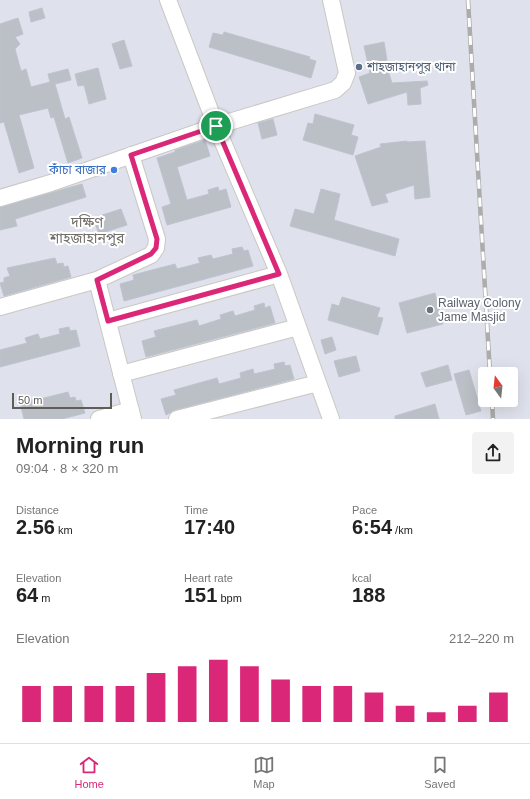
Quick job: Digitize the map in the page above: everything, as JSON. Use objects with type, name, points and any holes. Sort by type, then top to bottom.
[{"type":"street","points":[[168,0],[216,126],[279,274],[331,419]]},
{"type":"street","points":[[0,198],[51,183],[216,126],[335,90],[343,83],[347,73],[331,0]]},
{"type":"street","points":[[0,307],[97,280],[151,254],[156,248],[157,239],[131,155]]},
{"type":"street","points":[[108,321],[279,274]]},
{"type":"street","points":[[97,280],[132,415],[99,419]]},
{"type":"street","points":[[121,374],[298,327]]},
{"type":"street","points":[[177,419],[318,383]]},
{"type":"building","points":[[42,8],[45,18],[31,22],[29,12]]},
{"type":"building","points":[[18,18],[23,34],[15,37],[20,44],[15,49],[21,71],[26,69],[31,87],[50,82],[48,74],[68,69],[71,80],[55,84],[65,119],[69,117],[82,158],[68,163],[54,117],[51,118],[48,108],[19,115],[34,168],[19,173],[4,122],[0,123],[0,24]]},
{"type":"building","points":[[224,32],[310,57],[309,59],[316,61],[311,78],[209,47],[213,33],[223,35]]},
{"type":"building","points":[[124,40],[132,66],[120,69],[112,44]]},
{"type":"building","points":[[384,42],[387,60],[385,61],[392,83],[427,81],[428,85],[420,88],[421,104],[408,105],[407,92],[368,104],[359,77],[370,73],[364,46]]},
{"type":"building","points":[[98,68],[106,99],[89,104],[84,85],[78,86],[75,74]]},
{"type":"building","points":[[315,114],[354,125],[351,135],[358,137],[353,155],[303,140],[308,123],[313,124]]},
{"type":"building","points":[[273,119],[277,135],[262,139],[258,123]]},
{"type":"building","points":[[205,140],[210,156],[177,167],[187,200],[209,194],[208,190],[218,187],[219,191],[226,189],[231,207],[167,225],[162,207],[171,204],[157,158]]},
{"type":"building","points":[[425,141],[430,197],[415,199],[414,185],[385,194],[388,202],[372,206],[355,156],[381,147],[380,144]]},
{"type":"building","points":[[82,184],[86,197],[15,219],[17,226],[0,230],[0,207]]},
{"type":"building","points":[[321,189],[340,194],[334,220],[399,239],[395,256],[290,226],[295,209],[314,214]]},
{"type":"building","points":[[121,209],[127,225],[99,234],[93,218]]},
{"type":"building","points":[[242,247],[244,251],[248,250],[253,266],[124,301],[120,284],[134,280],[133,275],[175,264],[177,269],[200,263],[198,258],[211,255],[213,259],[233,254],[232,249]]},
{"type":"building","points":[[55,258],[57,264],[63,263],[64,267],[68,266],[71,277],[4,296],[0,283],[4,282],[4,278],[10,276],[7,268]]},
{"type":"building","points":[[435,293],[443,324],[407,333],[399,303]]},
{"type":"building","points":[[342,297],[380,308],[377,317],[383,318],[378,335],[328,320],[332,304],[339,306]]},
{"type":"building","points":[[264,303],[265,308],[270,306],[275,323],[146,357],[142,341],[156,337],[154,331],[197,320],[199,326],[221,319],[220,315],[233,311],[235,316],[255,310],[254,306]]},
{"type":"building","points":[[69,327],[70,331],[76,330],[80,346],[0,367],[0,350],[27,343],[25,338],[38,334],[40,339],[60,334],[59,329]]},
{"type":"building","points":[[332,337],[336,350],[325,354],[321,340]]},
{"type":"building","points":[[356,356],[360,371],[339,377],[334,361]]},
{"type":"building","points":[[284,362],[285,366],[290,365],[294,379],[175,410],[166,415],[161,399],[176,395],[174,390],[217,378],[219,384],[241,378],[240,373],[253,369],[254,374],[275,369],[274,364]]},
{"type":"building","points":[[448,365],[452,380],[426,387],[421,373]]},
{"type":"building","points":[[469,370],[478,401],[478,407],[480,407],[481,411],[466,415],[454,374]]},
{"type":"building","points":[[68,392],[70,398],[75,397],[76,401],[81,400],[85,413],[62,419],[24,419],[20,403]]},
{"type":"building","points":[[435,404],[439,419],[395,419],[395,416]]},
{"type":"railway","points":[[468,0],[490,367]]},
{"type":"railway","points":[[492,407],[493,419]]},
{"type":"place","name":"শাহজাহানপুর থানা","points":[[359,67]]},
{"type":"place","name":"কাঁচা বাজার","points":[[114,170]]},
{"type":"place","name":"Railway Colony Jame Masjid","points":[[430,310]]},
{"type":"district","name":"দক্ষিণ শাহজাহানপুর","points":[[87,230]]},
{"type":"route","points":[[216,126],[279,274],[108,321],[97,280],[151,254],[156,248],[157,239],[131,155],[216,126]]}]
